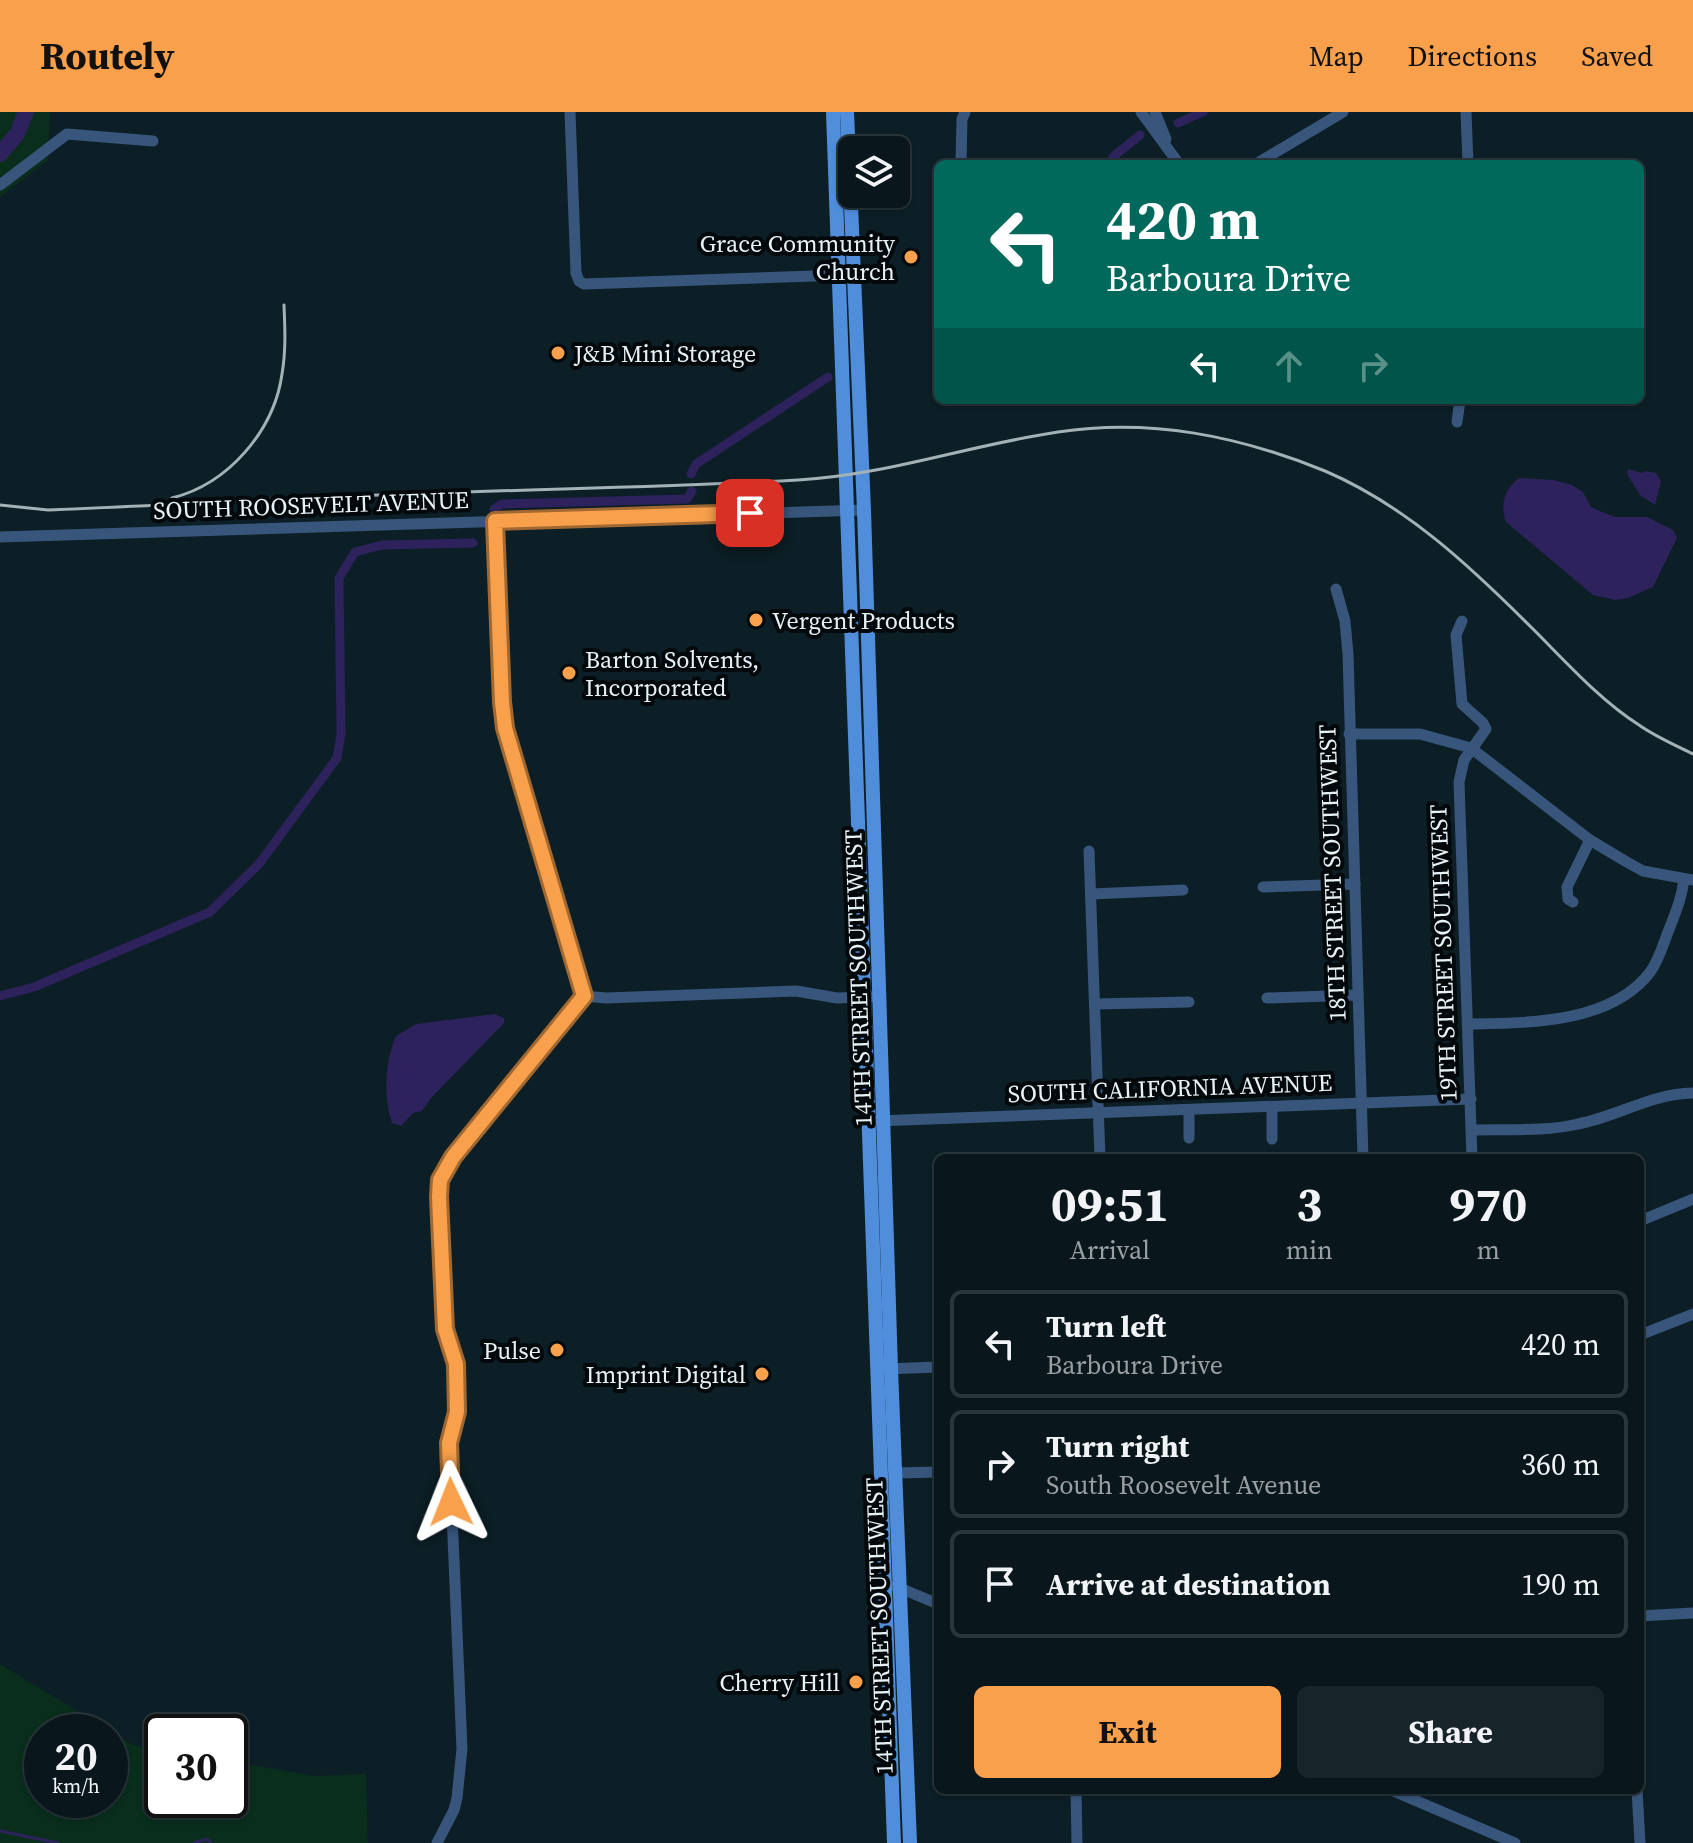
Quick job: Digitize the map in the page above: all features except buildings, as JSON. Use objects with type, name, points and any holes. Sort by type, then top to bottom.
[{"type":"main road","name":"14TH STREET SOUTHWEST","points":[[833,112],[847,275]]},
{"type":"main road","name":"14TH STREET SOUTHWEST","points":[[847,112],[847,275],[885,1369],[893,1586],[910,1843]]},
{"type":"main road","name":"14TH STREET SOUTHWEST","points":[[885,1369],[896,1473],[894,1843]]},
{"type":"street","points":[[570,112],[576,273],[584,284],[847,275]]},
{"type":"street","points":[[961,160],[962,119],[965,112]]},
{"type":"street","points":[[1141,112],[1176,160]]},
{"type":"street","points":[[1155,112],[1169,148]]},
{"type":"street","points":[[1263,160],[1343,112]]},
{"type":"street","points":[[1466,112],[1468,160]]},
{"type":"street","points":[[0,185],[67,134],[153,141]]},
{"type":"street","points":[[1457,422],[1459,404]]},
{"type":"street","name":"SOUTH ROOSEVELT AVENUE","points":[[0,537],[856,511]]},
{"type":"street","points":[[495,521],[505,728],[584,996]]},
{"type":"street","name":"18TH STREET SOUTHWEST","points":[[1336,589],[1345,621],[1348,654],[1363,1154]]},
{"type":"street","name":"19TH STREET SOUTHWEST","points":[[1462,621],[1456,635],[1462,704],[1486,729],[1464,761],[1459,782],[1472,1154]]},
{"type":"street","points":[[1349,734],[1420,734],[1471,748],[1590,840],[1643,871],[1689,880],[1654,966],[1629,992],[1618,999],[1560,1019],[1468,1024]]},
{"type":"street","points":[[1573,902],[1568,899],[1567,887],[1590,840]]},
{"type":"street","points":[[1089,851],[1100,1154]]},
{"type":"street","points":[[1263,887],[1355,884]]},
{"type":"street","points":[[1092,894],[1183,890]]},
{"type":"street","points":[[584,996],[606,998],[796,991],[837,998],[873,996]]},
{"type":"street","points":[[1267,998],[1358,995]]},
{"type":"street","points":[[437,1843],[457,1798],[462,1749],[449,1443],[457,1412],[456,1364],[445,1329],[440,1180],[453,1157],[584,996]]},
{"type":"street","points":[[1095,1004],[1189,1002]]},
{"type":"street","points":[[1472,1130],[1569,1126],[1602,1118],[1659,1096],[1693,1093]]},
{"type":"street","name":"SOUTH CALIFORNIA AVENUE","points":[[878,1121],[1471,1099]]},
{"type":"street","points":[[1272,1107],[1272,1139]]},
{"type":"street","points":[[1189,1110],[1189,1138]]},
{"type":"street","points":[[1644,1219],[1693,1199]]},
{"type":"street","points":[[1644,1333],[1693,1314]]},
{"type":"street","points":[[885,1369],[934,1367]]},
{"type":"street","points":[[896,1473],[934,1472]]},
{"type":"street","points":[[893,1586],[934,1602]]},
{"type":"street","points":[[1644,1616],[1693,1613]]},
{"type":"street","points":[[1076,1794],[1077,1843]]},
{"type":"street","points":[[1400,1794],[1515,1843]]},
{"type":"street","points":[[1637,1794],[1640,1843]]},
{"type":"green space","points":[[0,112],[50,112],[48,160],[0,197]]},
{"type":"green space","points":[[0,1664],[82,1714],[24,1714],[24,1818],[128,1818],[128,1742],[144,1747],[144,1818],[248,1818],[248,1764],[314,1776],[366,1774],[368,1843],[0,1843]]},
{"type":"shaded area","points":[[1628,469],[1656,473],[1661,481],[1655,505],[1640,495],[1627,474]]},
{"type":"shaded area","points":[[1519,478],[1553,480],[1572,485],[1583,492],[1591,507],[1602,512],[1616,517],[1647,517],[1673,530],[1677,538],[1653,587],[1615,600],[1593,595],[1506,522],[1503,510],[1505,498]]},
{"type":"shaded area","points":[[495,1014],[504,1018],[504,1023],[422,1111],[413,1113],[401,1126],[392,1123],[386,1079],[396,1036],[416,1024]]},
{"type":"waterway","points":[[0,154],[17,134],[26,112]]},
{"type":"waterway","points":[[1178,123],[1203,112]]},
{"type":"waterway","points":[[1112,160],[1140,135]]},
{"type":"waterway","points":[[691,474],[696,464],[828,377]]},
{"type":"waterway","points":[[494,509],[502,504],[687,499],[692,491]]},
{"type":"waterway","points":[[0,996],[34,987],[210,912],[259,864],[337,758],[341,734],[339,578],[355,552],[382,545],[473,543]]},
{"type":"waterway","points":[[0,1831],[58,1843]]},
{"type":"waterway","points":[[194,1843],[207,1839],[211,1843]]},
{"type":"railway","points":[[172,498],[212,481],[229,468],[258,435],[277,395],[282,374],[284,305]]},
{"type":"railway","points":[[0,505],[48,510],[798,480],[864,472],[1058,432],[1127,427],[1194,433],[1293,459],[1355,485],[1384,502],[1462,562],[1611,704],[1652,733],[1693,754]]},
{"type":"place","name":"Grace Community Church","points":[[911,257]]},
{"type":"place","name":"J&B Mini Storage","points":[[558,353]]},
{"type":"place","name":"Vergent Products","points":[[756,620]]},
{"type":"place","name":"Barton Solvents, Incorporated","points":[[569,673]]},
{"type":"place","name":"Pulse","points":[[557,1350]]},
{"type":"place","name":"Imprint Digital","points":[[762,1374]]},
{"type":"place","name":"Cherry Hill","points":[[856,1682]]},
{"type":"route","points":[[451,1502],[449,1443],[457,1412],[456,1364],[445,1329],[440,1180],[453,1157],[584,996],[505,728],[495,521],[750,513]]}]
